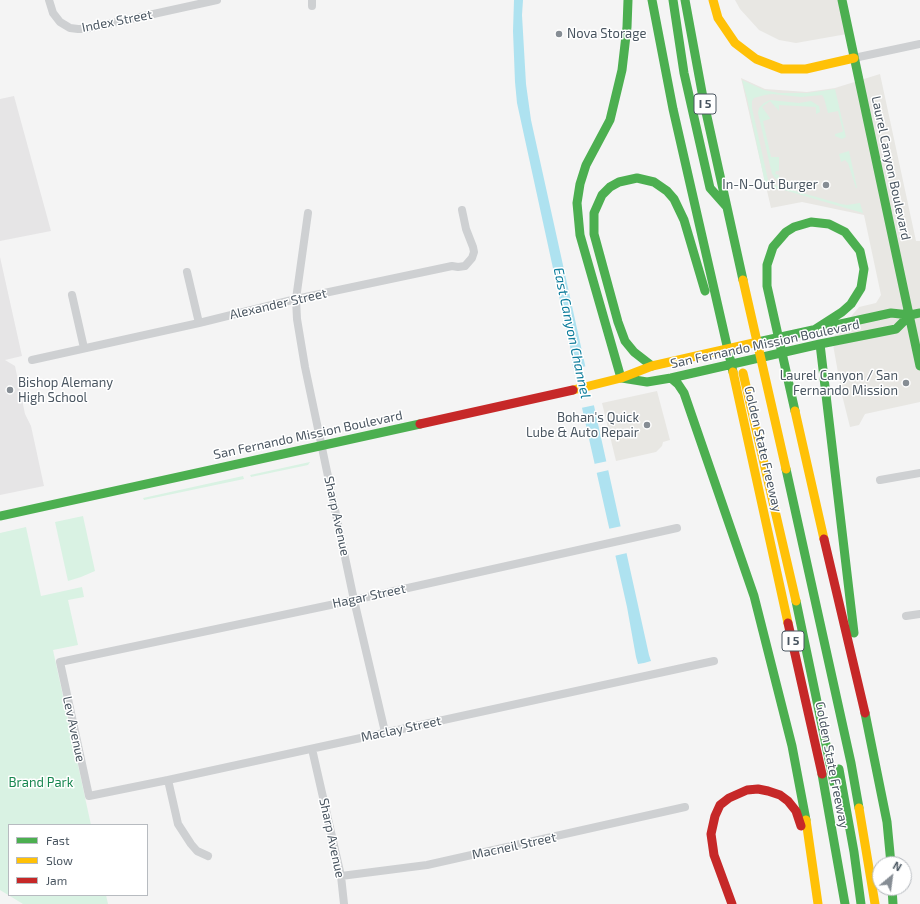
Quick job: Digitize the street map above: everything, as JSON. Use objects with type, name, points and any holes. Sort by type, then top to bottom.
[{"type":"main road","points":[[621,378],[580,235],[577,203],[580,184],[586,165],[610,120],[622,70],[627,27],[628,0]]},
{"type":"main road","name":"I 5","points":[[652,0],[717,320]]},
{"type":"main road","points":[[673,0],[684,73],[710,188],[728,208]]},
{"type":"main road","name":"Golden State Freeway","points":[[685,0],[704,103],[851,763],[875,904]]},
{"type":"main road","points":[[713,0],[718,18],[735,42],[762,62],[782,70],[806,69],[854,58]]},
{"type":"main road","name":"Laurel Canyon Boulevard","points":[[842,0],[920,366]]},
{"type":"main road","points":[[670,44],[684,116]]},
{"type":"main road","points":[[688,130],[704,196]]},
{"type":"main road","points":[[652,366],[634,352],[625,341],[618,322],[594,234],[594,212],[602,195],[610,187],[628,179],[646,179],[662,187],[674,199],[684,220],[717,320]]},
{"type":"main road","points":[[814,330],[842,312],[851,304],[859,292],[863,279],[864,268],[860,251],[850,237],[837,228],[820,222],[803,224],[794,227],[778,240],[773,247],[767,265],[767,286],[853,666],[857,676],[887,822],[890,856]]},
{"type":"main road","name":"San Fernando Mission Boulevard","points":[[0,516],[591,386],[621,378],[652,366],[891,313],[910,315],[920,313]]},
{"type":"main road","name":"San Fernando Mission Boulevard","points":[[621,378],[647,382],[671,378],[820,344],[896,329],[910,315]]},
{"type":"main road","name":"Golden State Freeway","points":[[717,320],[736,388],[850,897]]},
{"type":"main road","points":[[736,339],[787,560],[831,763],[850,897],[854,904]]},
{"type":"main road","points":[[820,344],[850,597],[857,676]]},
{"type":"main road","points":[[671,378],[678,384],[684,393],[754,596],[792,746],[808,832],[811,862],[818,903]]},
{"type":"main road","points":[[841,719],[836,754],[854,852],[850,897]]},
{"type":"main road","points":[[732,904],[714,855],[711,834],[715,816],[720,806],[729,798],[747,790],[758,789],[780,795],[788,801],[796,812],[811,862]]},
{"type":"main road","points":[[850,897],[862,904]]},
{"type":"street","name":"Index Street","points":[[49,0],[53,13],[65,25],[74,29],[85,29],[217,0]]},
{"type":"street","points":[[854,58],[920,44]]},
{"type":"street","name":"Alexander Street","points":[[32,360],[199,323],[296,299],[452,266],[458,268],[465,266],[472,258],[474,252],[472,243],[468,238],[462,210]]},
{"type":"street","name":"Sharp Avenue","points":[[308,213],[296,299],[297,319],[305,367],[354,600],[386,732]]},
{"type":"street","points":[[187,272],[199,323]]},
{"type":"street","points":[[72,294],[84,348]]},
{"type":"street","points":[[880,480],[920,473]]},
{"type":"street","name":"Hagar Street","points":[[60,662],[354,600],[677,528]]},
{"type":"street","points":[[906,616],[920,614]]},
{"type":"street","name":"Maclay Street","points":[[88,796],[312,749],[714,661]]},
{"type":"street","name":"Lev Avenue","points":[[60,662],[88,796]]},
{"type":"street","name":"Sharp Avenue","points":[[312,749],[341,876],[344,904]]},
{"type":"street","points":[[168,780],[178,824],[191,844],[197,850],[208,856]]},
{"type":"street","name":"Macneil Street","points":[[341,876],[427,865],[685,808]]},
{"type":"shaded area","points":[[735,0],[840,0],[847,34],[796,43],[779,40],[759,30],[740,9]]},
{"type":"shaded area","points":[[880,74],[916,241],[920,241],[920,402],[865,414],[859,425],[850,427],[842,395],[832,339],[859,307],[876,303],[881,295],[864,215],[802,202],[771,208],[741,78],[765,89],[807,92],[835,88]]},
{"type":"shaded area","points":[[14,96],[51,231],[0,241],[0,99]]},
{"type":"shaded area","name":"Bishop Alemany High School","points":[[0,257],[22,356],[5,360],[15,366],[25,414],[31,426],[44,486],[0,495]]},
{"type":"shaded area","points":[[657,391],[670,440],[663,442],[662,446],[656,452],[616,461],[602,403]]},
{"type":"green space","points":[[742,80],[764,90],[779,93],[807,93],[835,89],[846,137],[842,139],[835,136],[835,134],[843,131],[838,111],[828,113],[822,95],[801,97],[772,94],[754,98],[752,101],[752,108],[768,180],[771,184],[841,204],[847,205],[860,203],[863,213],[784,190],[766,188]]},
{"type":"green space","points":[[770,100],[799,103],[811,101],[819,106],[820,112],[816,114],[816,107],[779,105],[779,111],[770,101],[762,107],[770,118],[763,121],[771,157],[779,157],[779,171],[776,171],[775,174],[779,175],[779,178],[804,187],[776,179],[772,174],[758,113],[759,108]]},
{"type":"green space","points":[[849,151],[857,188],[848,163],[845,160],[841,162],[839,154]]},
{"type":"green space","points":[[310,462],[308,465],[251,477],[250,475]]},
{"type":"green space","points":[[243,476],[244,479],[144,500],[143,498]]},
{"type":"green space","points":[[83,516],[95,571],[68,581],[55,522]]},
{"type":"green space","name":"Brand Park","points":[[26,527],[41,596],[82,587],[84,597],[68,600],[78,645],[53,650],[91,824],[8,824],[8,895],[0,890],[0,533]]},
{"type":"green space","name":"Brand Park","points":[[10,896],[106,896],[108,904],[23,904]]},
{"type":"water","name":"East Canyon Channel","points":[[514,0],[523,0],[522,15],[526,84],[531,120],[651,661],[644,663],[638,664],[636,657],[627,607],[573,368],[571,351],[517,103],[513,31]]},
{"type":"pier","points":[[587,366],[595,405],[581,408],[573,369]]},
{"type":"pier","points":[[608,461],[609,470],[596,473],[594,464]]},
{"type":"pier","points":[[622,526],[627,553],[614,556],[608,529]]},
{"type":"traffic: fast","points":[[621,378],[580,235],[577,203],[580,184],[586,165],[610,120],[622,70],[627,27],[628,0]]},
{"type":"traffic: fast","points":[[652,0],[673,109],[733,372]]},
{"type":"traffic: fast","points":[[673,0],[684,73],[710,188],[726,206]]},
{"type":"traffic: fast","points":[[685,0],[704,103],[743,280]]},
{"type":"traffic: fast","points":[[842,0],[920,366]]},
{"type":"traffic: fast","points":[[652,366],[634,352],[625,341],[618,322],[594,234],[594,213],[602,195],[610,187],[619,182],[637,178],[654,182],[667,191],[674,199],[684,220],[705,291]]},
{"type":"traffic: fast","points":[[795,411],[767,286],[767,265],[773,247],[786,232],[794,227],[811,222],[829,224],[845,232],[860,251],[864,269],[861,288],[851,304],[842,312],[814,330]]},
{"type":"traffic: fast","points":[[758,342],[891,313],[910,315],[920,313]]},
{"type":"traffic: fast","points":[[622,378],[647,382],[671,378],[820,344],[896,329],[910,315]]},
{"type":"traffic: fast","points":[[820,344],[854,633]]},
{"type":"traffic: fast","points":[[671,378],[678,384],[684,393],[754,596],[792,746],[806,820]]},
{"type":"traffic: fast","points":[[0,516],[420,424]]},
{"type":"traffic: fast","points":[[786,469],[851,763],[859,808]]},
{"type":"traffic: fast","points":[[796,601],[834,783]]},
{"type":"traffic: fast","points":[[865,713],[887,822],[890,856]]},
{"type":"traffic: fast","points":[[839,769],[854,852],[861,904]]},
{"type":"traffic: fast","points":[[822,774],[845,904]]},
{"type":"traffic: fast","points":[[892,896],[893,904]]},
{"type":"traffic: slow","points":[[713,0],[718,18],[735,43],[756,59],[782,69],[806,69],[854,58]]},
{"type":"traffic: slow","points":[[743,280],[786,469]]},
{"type":"traffic: slow","points":[[573,390],[621,378],[652,366],[758,342]]},
{"type":"traffic: slow","points":[[733,372],[788,623]]},
{"type":"traffic: slow","points":[[743,373],[796,601]]},
{"type":"traffic: slow","points":[[795,411],[824,539]]},
{"type":"traffic: slow","points":[[859,808],[875,904]]},
{"type":"traffic: slow","points":[[806,820],[818,904]]},
{"type":"traffic: jam","points":[[420,424],[573,390]]},
{"type":"traffic: jam","points":[[824,539],[865,713]]},
{"type":"traffic: jam","points":[[788,623],[822,774]]},
{"type":"traffic: jam","points":[[732,904],[714,855],[711,834],[715,816],[720,805],[729,798],[747,790],[758,789],[768,791],[780,795],[788,801],[796,811],[801,826]]},
{"type":"place","name":"Nova Storage","points":[[559,34]]},
{"type":"place","name":"In-N-Out Burger","points":[[826,185]]},
{"type":"place","name":"Laurel Canyon / San Fernando Mission","points":[[906,383]]},
{"type":"place","name":"Bishop Alemany High School","points":[[10,390]]},
{"type":"place","name":"Bohan's Quick Lube & Auto Repair","points":[[647,425]]}]
